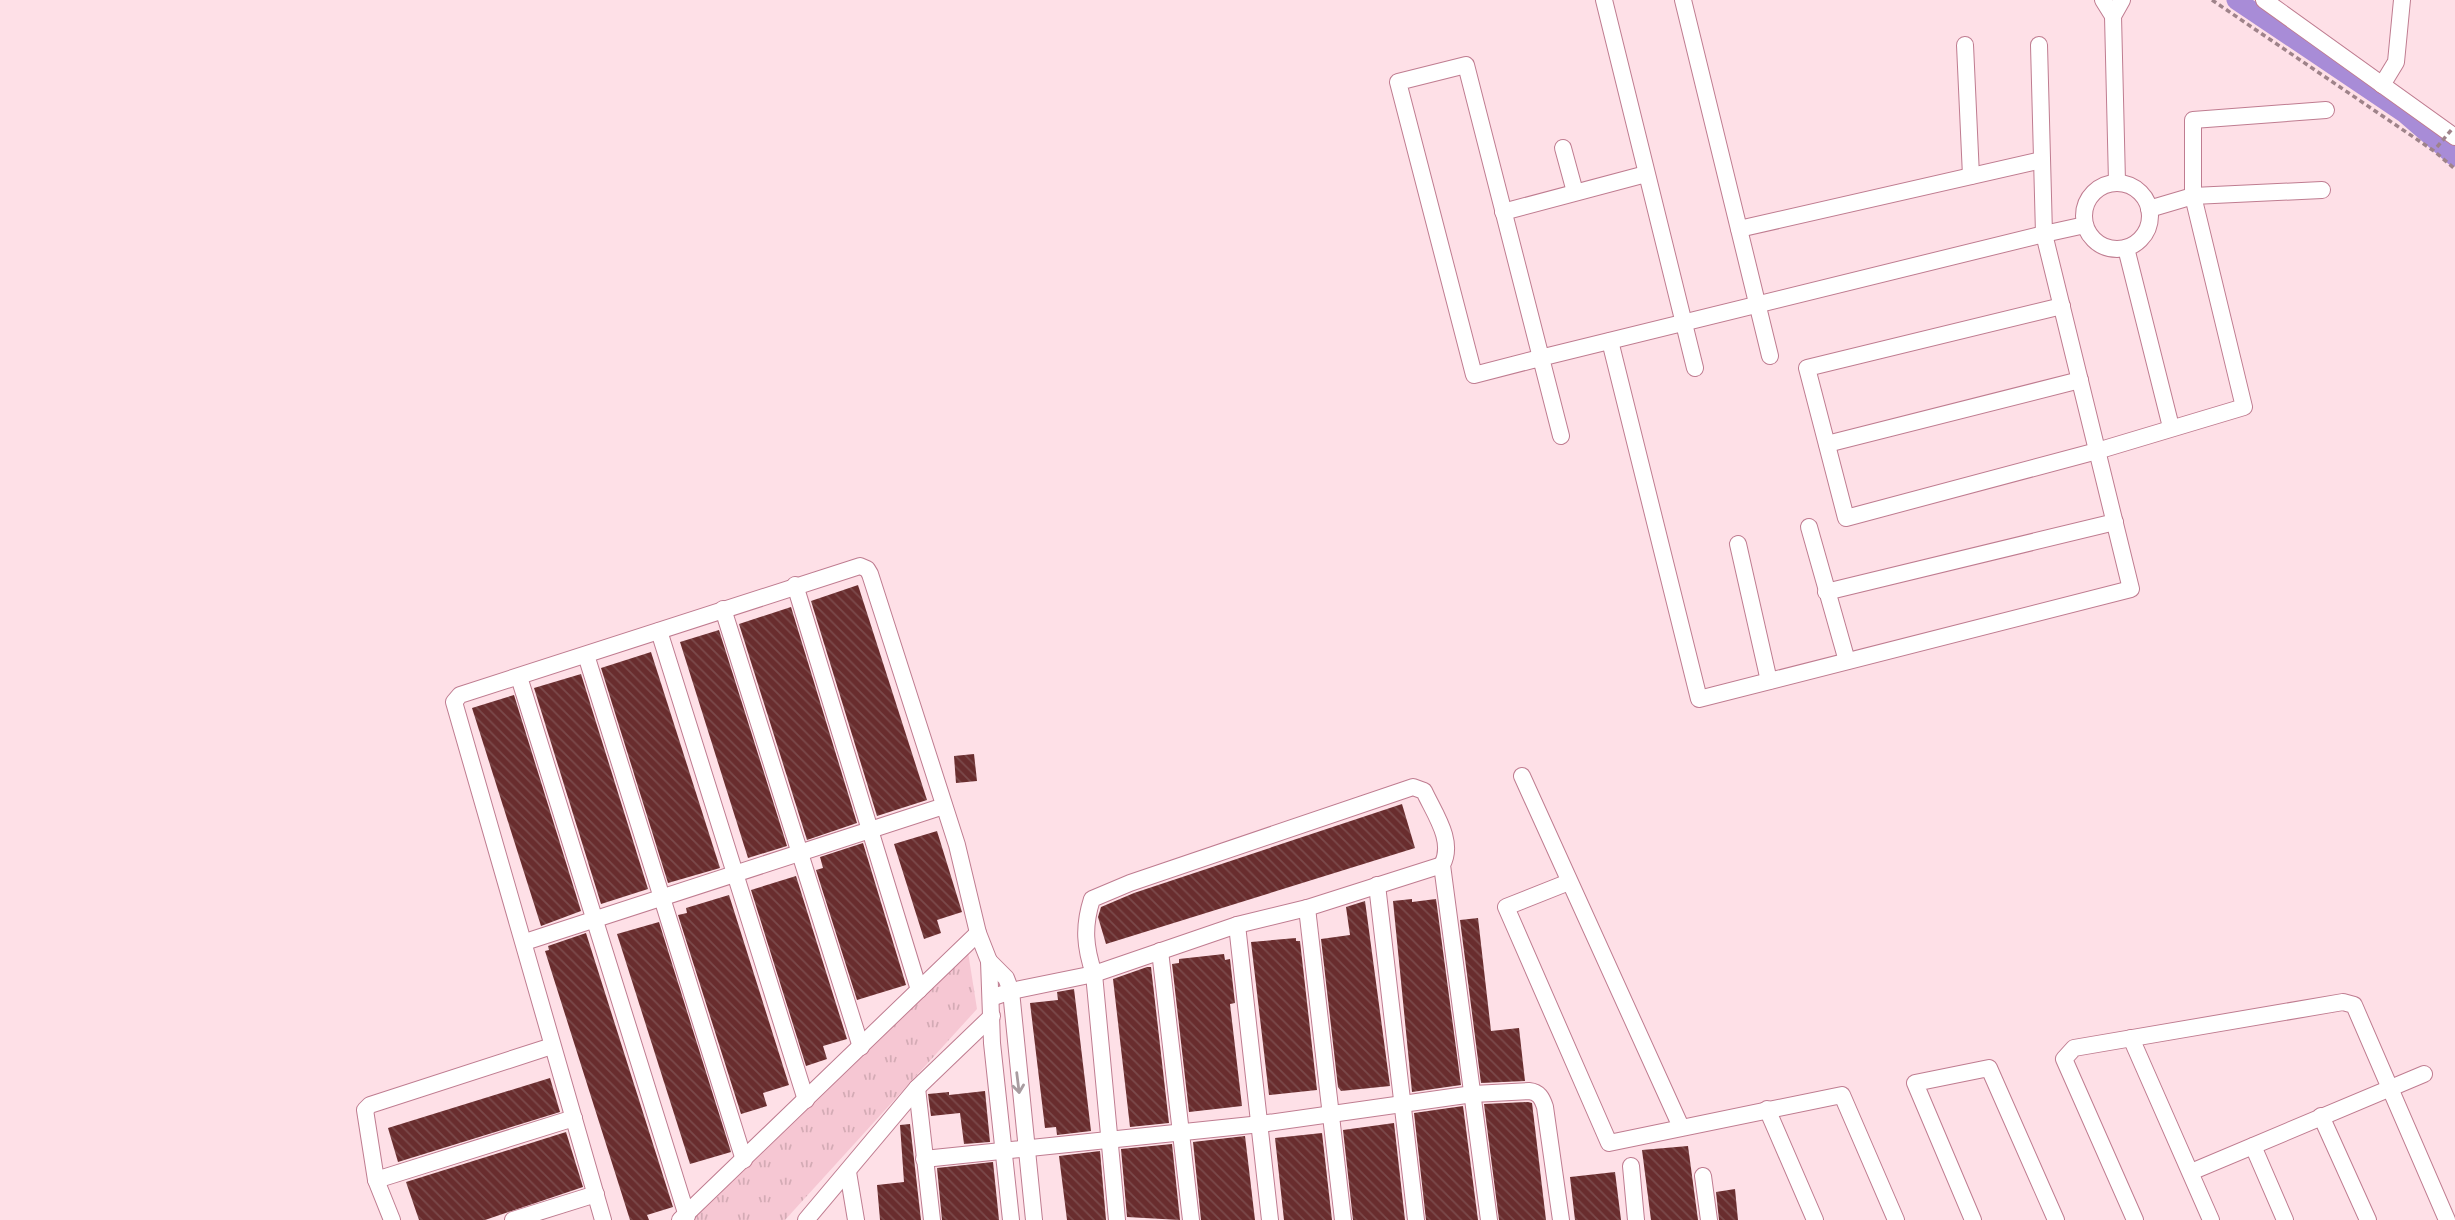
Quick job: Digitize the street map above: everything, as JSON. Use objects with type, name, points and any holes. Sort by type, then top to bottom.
[{"type":"street","points":[[1604,0],[1695,368]]},
{"type":"street","points":[[1683,0],[1770,356]]},
{"type":"street","points":[[2103,0],[2113,16],[2117,183]]},
{"type":"street","points":[[2113,16],[2122,0]]},
{"type":"street","points":[[2264,0],[2454,133]]},
{"type":"street","points":[[2382,85],[2396,62],[2402,0]]},
{"type":"street","points":[[1610,341],[1699,699],[2132,589],[2044,234],[2039,45]]},
{"type":"street","points":[[1965,46],[1971,176]]},
{"type":"street","points":[[1560,436],[1540,358],[1503,212],[1466,65],[1398,82],[1474,375],[1540,358],[2044,234],[2085,225]]},
{"type":"street","points":[[2062,306],[1807,368],[1846,518],[2097,451],[2244,407],[2193,196],[2193,120],[2326,110]]},
{"type":"street","points":[[1563,148],[1575,192]]},
{"type":"street","points":[[1739,229],[2042,160]]},
{"type":"street","points":[[1503,212],[1646,174]]},
{"type":"street","points":[[2117,183],[2135,188],[2149,209],[2146,232],[2126,248],[2106,247],[2090,234],[2085,225],[2085,205],[2090,195],[2107,184],[2117,183]]},
{"type":"street","points":[[2149,209],[2193,196],[2322,190]]},
{"type":"street","points":[[2126,248],[2171,427]]},
{"type":"street","points":[[1827,444],[2080,380]]},
{"type":"street","points":[[1826,592],[2115,522]]},
{"type":"street","points":[[1809,527],[1847,661]]},
{"type":"street","points":[[1738,544],[1769,681]]},
{"type":"street","points":[[603,1220],[454,702],[460,695],[855,566],[867,569],[944,806],[978,933],[989,961],[992,1042],[1011,1220]]},
{"type":"street","points":[[795,585],[919,990]]},
{"type":"street","points":[[723,609],[860,1047]]},
{"type":"street","points":[[659,631],[806,1100]]},
{"type":"street","points":[[586,655],[744,1160]]},
{"type":"street","points":[[519,677],[683,1218],[978,933]]},
{"type":"street","points":[[1522,776],[1681,1127]]},
{"type":"street","points":[[1117,1220],[1094,974],[1084,941],[1086,917],[1094,897],[1413,787],[1424,791],[1446,843],[1447,856],[1442,865],[1489,1220]]},
{"type":"street","points":[[525,942],[944,806]]},
{"type":"street","points":[[991,998],[1010,991],[1094,974],[1237,925],[1307,908],[1442,865]]},
{"type":"street","points":[[1569,882],[1506,907],[1609,1143],[1842,1095],[1896,1220]]},
{"type":"street","points":[[1377,885],[1416,1220]]},
{"type":"street","points":[[1307,908],[1343,1220]]},
{"type":"street","points":[[1237,925],[1270,1220]]},
{"type":"street","points":[[1160,951],[1191,1220]]},
{"type":"street","points":[[989,961],[1006,978],[1010,991],[1013,1041],[1034,1220]]},
{"type":"street","points":[[2136,1220],[2064,1059],[2074,1048],[2350,1003],[2354,1005],[2447,1220]]},
{"type":"street","points":[[806,1220],[917,1088],[992,1016]]},
{"type":"street","points":[[2131,1038],[2211,1220]]},
{"type":"street","points":[[992,1042],[1013,1041]]},
{"type":"street","points":[[391,1220],[376,1181],[365,1110],[370,1105],[552,1046]]},
{"type":"street","points":[[1973,1220],[1915,1083],[1989,1068],[2056,1220]]},
{"type":"street","points":[[2191,1172],[2424,1074]]},
{"type":"street","points":[[917,1088],[932,1220]]},
{"type":"street","points":[[923,1159],[1261,1124],[1473,1094],[1529,1091],[1536,1092],[1542,1098],[1561,1220]]},
{"type":"street","points":[[1767,1109],[1815,1220]]},
{"type":"street","points":[[2321,1116],[2368,1220]]},
{"type":"street","points":[[376,1181],[574,1118]]},
{"type":"street","points":[[2253,1146],[2286,1220]]},
{"type":"street","points":[[1630,1166],[1636,1220]]},
{"type":"street","points":[[848,1172],[856,1220]]},
{"type":"street","points":[[1703,1176],[1709,1220]]},
{"type":"street","points":[[513,1220],[596,1194]]},
{"type":"path","points":[[2213,0],[2436,149],[2455,169]]},
{"type":"path","points":[[2436,149],[2454,133]]},
{"type":"green space","points":[[968,952],[977,1009],[785,1220],[685,1220]]},
{"type":"building","points":[[858,585],[927,800],[877,816],[811,601]]},
{"type":"building","points":[[791,607],[857,823],[807,840],[739,624]]},
{"type":"building","points":[[719,630],[787,846],[748,858],[680,642]]},
{"type":"building","points":[[651,652],[720,868],[668,883],[601,668]]},
{"type":"building","points":[[581,674],[648,889],[601,904],[534,688]]},
{"type":"building","points":[[514,695],[581,911],[541,926],[472,708]]},
{"type":"building","points":[[974,754],[977,781],[956,783],[954,756]]},
{"type":"building","points":[[1402,804],[1415,848],[1106,944],[1098,917],[1101,907],[1134,893]]},
{"type":"building","points":[[937,831],[962,912],[937,920],[941,933],[924,939],[894,844]]},
{"type":"building","points":[[863,843],[906,985],[857,1000],[816,870],[823,868],[820,857]]},
{"type":"building","points":[[796,876],[847,1039],[823,1046],[827,1059],[806,1066],[751,890]]},
{"type":"building","points":[[729,895],[789,1085],[763,1093],[767,1106],[741,1114],[678,915],[687,913],[686,908]]},
{"type":"building","points":[[1412,899],[1412,902],[1436,899],[1461,1085],[1412,1092],[1393,901]]},
{"type":"building","points":[[1365,901],[1390,1086],[1341,1091],[1338,1087],[1321,939],[1350,935],[1346,907]]},
{"type":"building","points":[[1478,918],[1491,1031],[1519,1028],[1525,1081],[1481,1083],[1460,920]]},
{"type":"building","points":[[659,922],[731,1152],[690,1164],[617,934]]},
{"type":"building","points":[[586,933],[673,1207],[647,1215],[649,1220],[630,1220],[545,951],[549,950],[548,946]]},
{"type":"building","points":[[1296,938],[1296,941],[1300,941],[1317,1090],[1269,1095],[1251,942]]},
{"type":"building","points":[[1224,954],[1225,960],[1230,959],[1235,1003],[1230,1004],[1242,1106],[1189,1112],[1172,964],[1179,963],[1179,959]]},
{"type":"building","points":[[1151,967],[1169,1123],[1130,1127],[1113,979]]},
{"type":"building","points":[[1074,989],[1091,1131],[1057,1135],[1056,1127],[1045,1128],[1030,1003],[1058,1000],[1057,992]]},
{"type":"building","points":[[550,1078],[560,1112],[398,1162],[388,1128]]},
{"type":"building","points":[[985,1091],[990,1142],[964,1144],[960,1113],[931,1116],[928,1094],[949,1092],[949,1095]]},
{"type":"building","points":[[1532,1103],[1546,1220],[1499,1220],[1484,1104]]},
{"type":"building","points":[[1463,1106],[1478,1220],[1426,1220],[1414,1113]]},
{"type":"building","points":[[1394,1123],[1405,1220],[1353,1220],[1343,1130]]},
{"type":"building","points":[[910,1124],[921,1220],[880,1220],[877,1185],[904,1182],[900,1125]]},
{"type":"building","points":[[566,1132],[583,1187],[485,1220],[419,1220],[406,1182]]},
{"type":"building","points":[[1322,1133],[1332,1220],[1284,1220],[1275,1138]]},
{"type":"building","points":[[1245,1136],[1255,1220],[1201,1220],[1193,1142]]},
{"type":"building","points":[[1172,1144],[1180,1220],[1127,1217],[1121,1149]]},
{"type":"building","points":[[1688,1146],[1698,1220],[1651,1220],[1642,1150]]},
{"type":"building","points":[[1100,1151],[1106,1220],[1067,1220],[1059,1156]]},
{"type":"building","points":[[993,1162],[999,1220],[942,1220],[937,1168]]},
{"type":"building","points":[[1615,1172],[1621,1220],[1575,1220],[1570,1177]]},
{"type":"building","points":[[1735,1189],[1738,1220],[1719,1220],[1716,1192]]},
{"type":"waterway","points":[[2236,0],[2404,113],[2455,157]]}]
